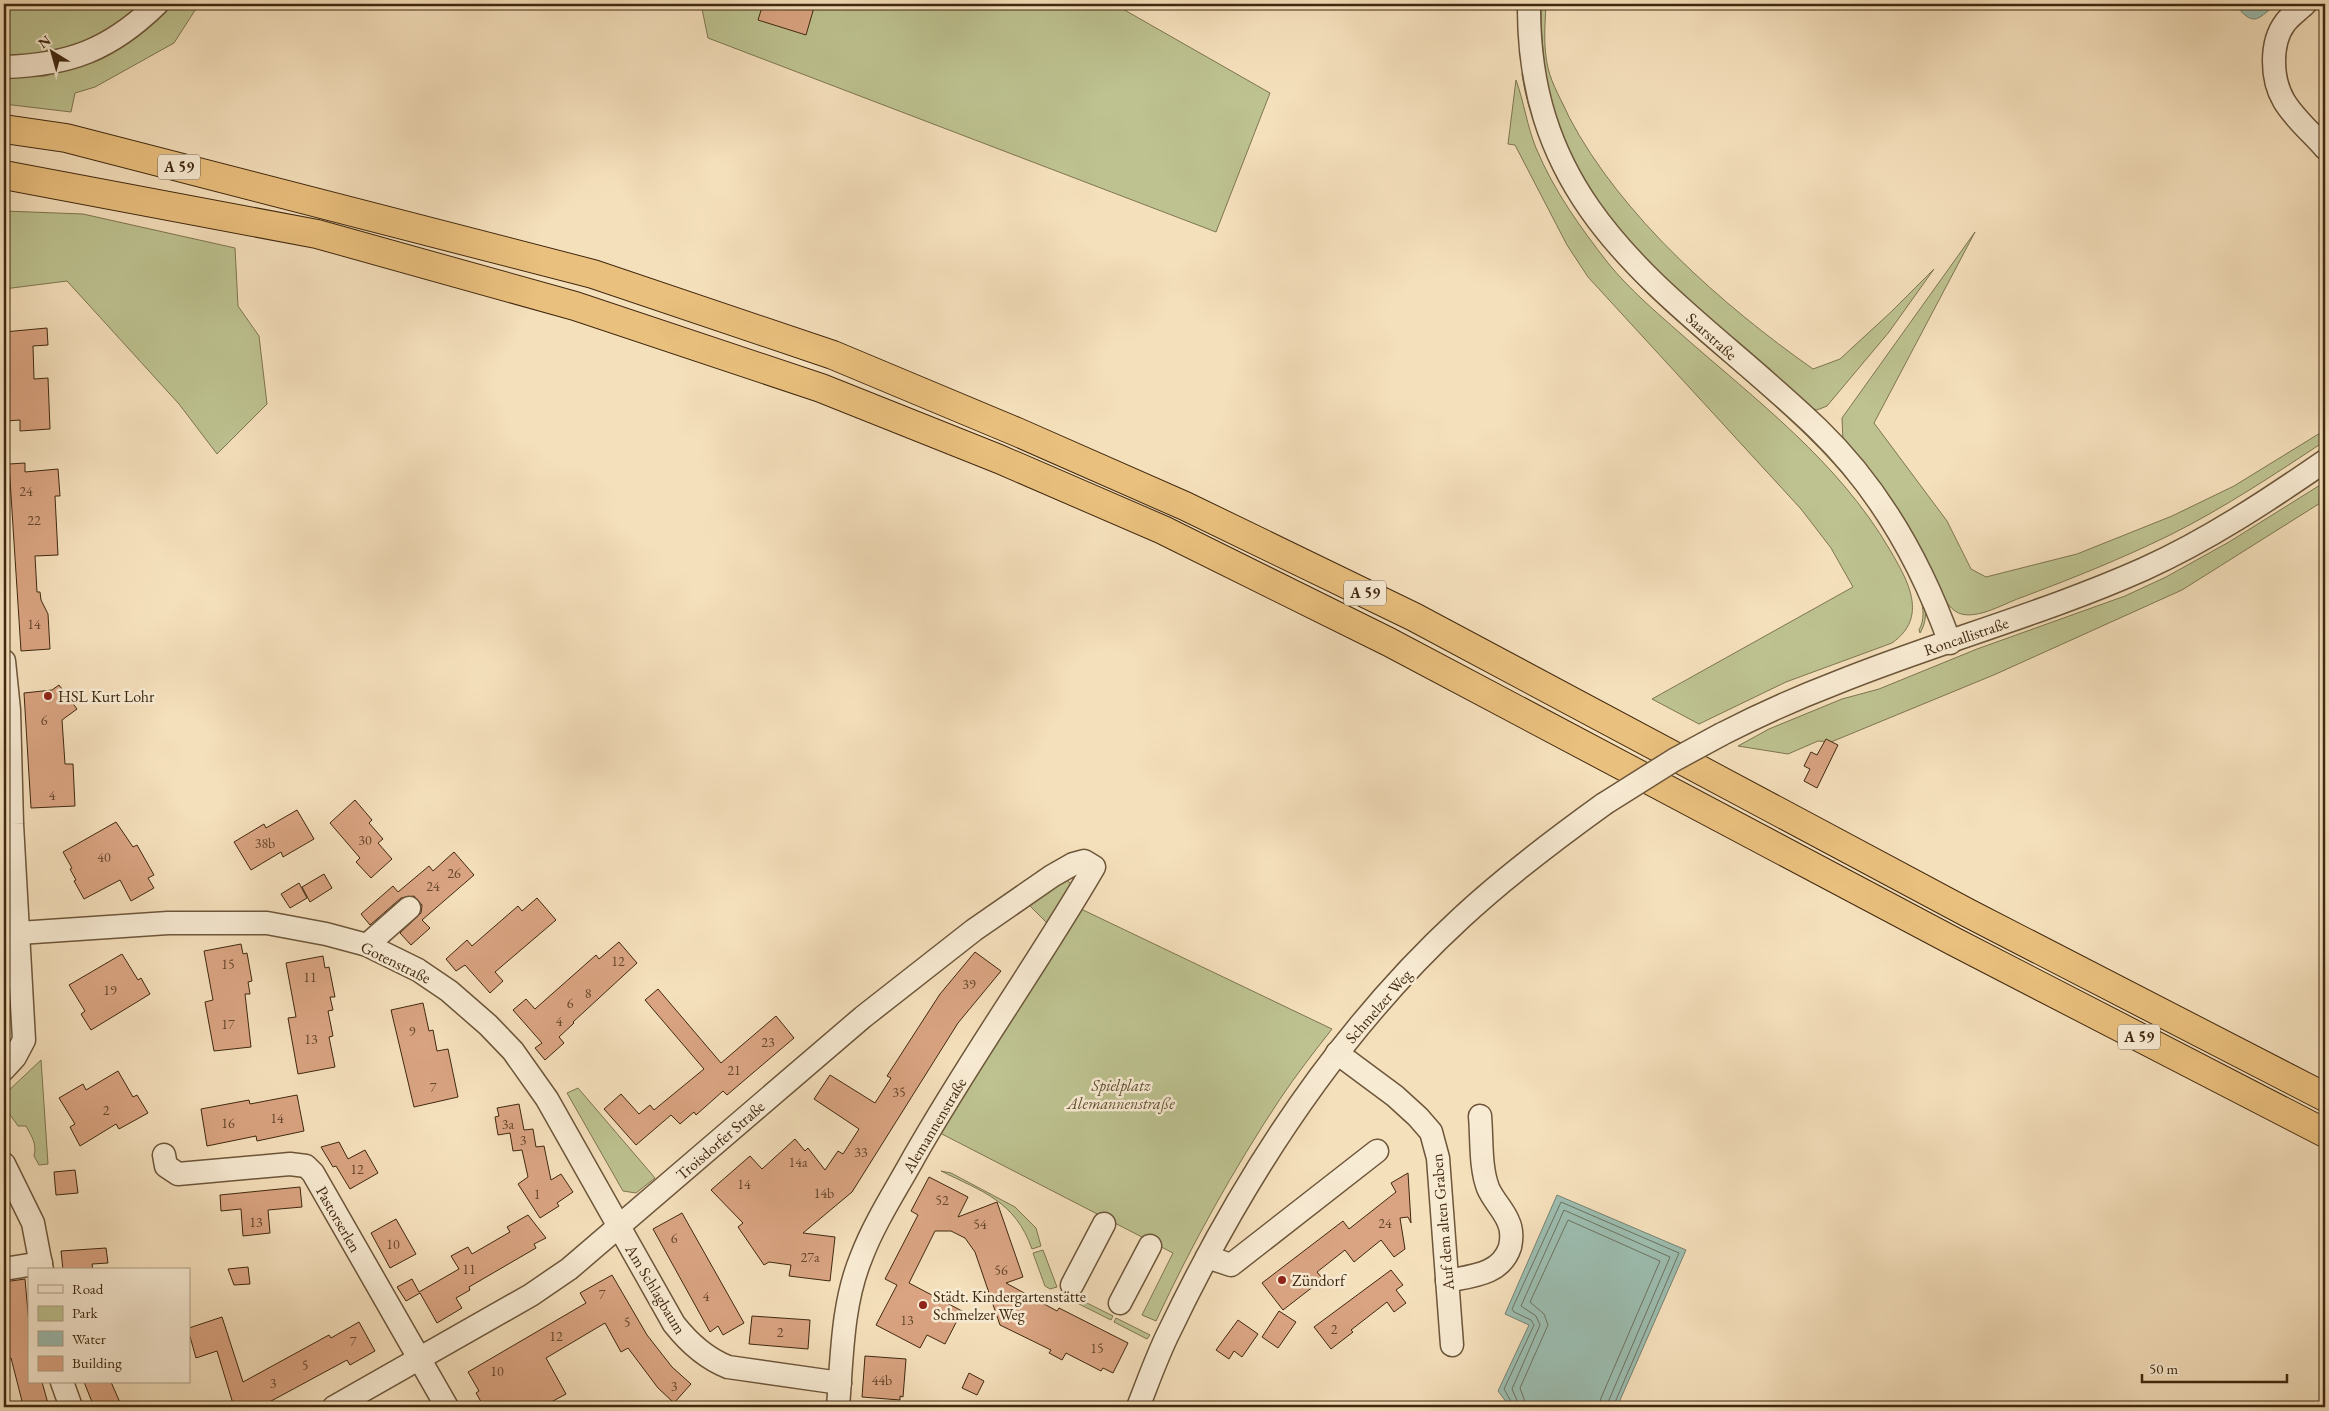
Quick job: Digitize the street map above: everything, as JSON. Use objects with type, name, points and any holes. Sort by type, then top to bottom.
[{"type":"highway","name":"A 59","points":[[4,129],[66,138],[593,274],[833,355],[1017,432],[1185,506],[1414,617],[1968,913],[2325,1096]]},
{"type":"highway","name":"A 59","points":[[4,175],[317,234],[575,306],[821,388],[999,459],[1163,530],[1389,642],[1953,941],[2325,1133]]},
{"type":"street","points":[[4,67],[52,64],[92,51],[139,21],[157,4]]},
{"type":"street","name":"Saarstraße","points":[[1529,4],[1531,48],[1538,94],[1556,147],[1582,198],[1602,228],[1642,273],[1818,429],[1870,488],[1912,553],[1950,643]]},
{"type":"street","points":[[2305,4],[2285,23],[2278,39],[2274,56],[2275,71],[2284,101],[2325,148]]},
{"type":"street","name":"Roncallistraße","points":[[1604,804],[1674,760],[1722,734],[1836,682],[2078,596],[2146,568],[2240,517],[2325,461]]},
{"type":"street","points":[[4,661],[12,824],[14,943],[24,1040],[15,1058],[4,1069]]},
{"type":"street","name":"Schmelzer Weg","points":[[1138,1407],[1168,1333],[1207,1257],[1256,1170],[1297,1106],[1337,1053],[1387,994],[1461,918],[1531,857],[1604,804]]},
{"type":"street","name":"Troisdorfer Straße","points":[[334,1407],[420,1360],[531,1295],[569,1269],[863,1017],[943,954],[1073,864],[1084,860],[1094,867]]},
{"type":"street","name":"Alemannenstraße","points":[[838,1407],[850,1296],[860,1258],[935,1121],[1060,926],[1094,867]]},
{"type":"street","points":[[367,945],[409,908]]},
{"type":"street","name":"Gotenstraße","points":[[14,943],[168,923],[268,923],[326,934],[367,945],[434,980],[488,1024],[513,1051],[547,1099],[620,1226]]},
{"type":"street","name":"Auf dem alten Graben","points":[[1337,1053],[1395,1096],[1431,1132],[1438,1158],[1452,1345]]},
{"type":"street","points":[[1447,1281],[1483,1274],[1497,1267],[1506,1256],[1510,1245],[1512,1233],[1508,1220],[1488,1187],[1480,1116]]},
{"type":"street","points":[[1207,1257],[1231,1265],[1377,1151]]},
{"type":"street","name":"Pastorserlen","points":[[164,1154],[166,1166],[178,1174],[290,1164],[306,1166],[313,1173],[447,1407]]},
{"type":"street","points":[[4,1164],[33,1223],[42,1267],[4,1269]]},
{"type":"street","points":[[1072,1285],[1104,1224]]},
{"type":"street","name":"Am Schlagbaum","points":[[620,1226],[674,1324],[685,1339],[704,1355],[728,1367],[840,1383]]},
{"type":"street","points":[[1120,1303],[1150,1246]]},
{"type":"street","points":[[63,1384],[71,1407]]},
{"type":"green space","points":[[4,4],[142,4],[112,29],[61,51],[4,57]]},
{"type":"green space","points":[[167,4],[199,4],[174,43],[95,87],[75,93],[71,112],[4,104],[4,77],[45,76],[79,66]]},
{"type":"green space","points":[[701,4],[1114,4],[1270,93],[1216,232],[708,38]]},
{"type":"green space","points":[[1541,4],[1546,4],[1545,52],[1552,81],[1569,117],[1591,154],[1616,189],[1676,256],[1744,317],[1813,369],[1840,359],[1934,269],[1889,332],[1827,406],[1817,410],[1811,408],[1703,316],[1634,249],[1605,213],[1579,173],[1555,115],[1547,84]]},
{"type":"green space","points":[[1522,74],[1524,74],[1538,122],[1556,167],[1567,189],[1609,249],[1647,291],[1810,436],[1848,476],[1882,519],[1911,569],[1924,601],[1924,625],[1920,633],[1923,614],[1918,590],[1886,530],[1862,496],[1806,435],[1648,294],[1607,250],[1584,221],[1549,160],[1532,116]]},
{"type":"green space","points":[[1516,80],[1533,140],[1543,164],[1568,208],[1608,263],[1652,309],[1767,408],[1821,460],[1869,518],[1897,562],[1912,598],[1910,622],[1903,633],[1892,643],[1786,682],[1699,724],[1652,699],[1853,587],[1831,548],[1801,509],[1588,277],[1567,245],[1515,145],[1508,144]]},
{"type":"green space","points":[[4,211],[83,214],[235,248],[238,306],[259,336],[267,404],[217,454],[179,404],[67,281],[4,289]]},
{"type":"green space","points":[[1975,232],[1874,423],[1947,521],[1971,569],[1986,577],[2077,554],[2172,516],[2234,486],[2325,430],[2325,441],[2230,502],[2152,544],[1988,611],[1970,615],[1955,611],[1937,587],[1915,538],[1892,499],[1864,463],[1843,441],[1842,418]]},
{"type":"green space","points":[[2325,482],[2325,500],[2182,590],[1996,674],[1831,742],[1818,741],[1788,754],[1738,746],[1769,729],[1842,699],[1879,689],[1977,649],[2125,596],[2166,577],[2229,542]]},
{"type":"green space","points":[[1066,879],[1074,887],[1050,926],[1028,904]]},
{"type":"green space","name":"Spielplatz Alemannenstraße","points":[[1081,909],[1332,1029],[1286,1090],[1246,1153],[1184,1264],[1156,1321],[1142,1315],[1173,1253],[940,1133]]},
{"type":"green space","points":[[41,1060],[48,1164],[39,1165],[34,1156],[32,1137],[26,1126],[18,1126],[4,1102],[6,1093]]},
{"type":"green space","points":[[578,1088],[655,1178],[636,1193],[623,1191],[567,1093]]},
{"type":"green space","points":[[941,1171],[951,1173],[1015,1207],[1036,1228],[1041,1246],[1032,1249],[1017,1220],[996,1200]]},
{"type":"green space","points":[[1043,1250],[1057,1287],[1050,1289],[1045,1286],[1033,1253]]},
{"type":"green space","points":[[1077,1298],[1113,1316],[1111,1320],[1075,1302]]},
{"type":"green space","points":[[1116,1318],[1150,1335],[1147,1339],[1114,1322]]},
{"type":"water","points":[[2234,4],[2276,4],[2259,18],[2255,19],[2246,16]]},
{"type":"water","points":[[1557,1195],[1686,1250],[1617,1407],[1510,1407],[1498,1391],[1529,1325],[1505,1314]]},
{"type":"building","points":[[763,4],[815,4],[806,35],[758,20]]},
{"type":"building","points":[[47,328],[48,345],[33,346],[34,379],[48,378],[50,429],[20,431],[20,420],[6,421],[4,332]]},
{"type":"building","points":[[25,463],[25,472],[58,469],[60,496],[55,496],[58,555],[35,556],[37,592],[40,592],[41,600],[48,614],[50,649],[21,651],[9,464]]},
{"type":"building","points":[[59,685],[77,709],[62,720],[65,764],[73,764],[75,806],[31,808],[24,693],[52,690]]},
{"type":"building","points":[[1826,739],[1838,745],[1817,788],[1804,781],[1810,769],[1804,766],[1811,752],[1817,755]]},
{"type":"building","points":[[355,800],[372,820],[369,823],[383,839],[378,843],[392,859],[371,878],[356,862],[360,858],[330,823]]},
{"type":"building","points":[[297,810],[314,839],[283,857],[281,852],[251,870],[234,842],[264,824],[266,828]]},
{"type":"building","points":[[116,822],[133,847],[137,845],[154,875],[148,878],[154,888],[131,901],[120,880],[84,899],[74,881],[76,880],[70,869],[72,868],[63,852]]},
{"type":"building","points":[[454,852],[474,875],[422,920],[430,928],[411,945],[400,933],[421,913],[422,905],[414,896],[401,898],[370,925],[361,914],[393,886],[398,892],[429,866],[433,871]]},
{"type":"building","points":[[324,874],[332,888],[310,902],[302,887]]},
{"type":"building","points":[[299,883],[307,898],[290,908],[281,894]]},
{"type":"building","points":[[537,898],[556,920],[495,972],[503,981],[490,993],[465,965],[456,971],[446,959],[467,940],[472,946],[518,906],[522,911]]},
{"type":"building","points":[[619,942],[637,963],[573,1022],[559,1037],[564,1043],[545,1060],[535,1048],[542,1043],[513,1010],[526,999],[535,1009],[596,955],[599,959]]},
{"type":"building","points":[[241,944],[243,954],[247,953],[252,981],[248,982],[250,994],[245,994],[251,1047],[214,1051],[205,1002],[213,1000],[204,951]]},
{"type":"building","points":[[975,952],[1001,971],[958,1023],[852,1192],[803,1233],[835,1237],[830,1281],[789,1276],[791,1265],[769,1262],[764,1265],[738,1227],[743,1223],[711,1190],[750,1156],[762,1169],[795,1139],[805,1151],[808,1148],[825,1170],[838,1151],[843,1154],[859,1129],[814,1099],[830,1075],[875,1103],[891,1078],[887,1076],[940,994]]},
{"type":"building","points":[[122,954],[138,980],[141,978],[150,994],[91,1030],[81,1014],[85,1011],[69,985]]},
{"type":"building","points":[[323,956],[325,968],[329,967],[335,997],[330,997],[333,1010],[328,1011],[333,1036],[329,1037],[335,1067],[298,1074],[288,1018],[296,1017],[286,963]]},
{"type":"building","points":[[658,989],[721,1063],[776,1016],[794,1038],[727,1095],[723,1091],[696,1115],[694,1112],[680,1124],[671,1115],[636,1145],[604,1109],[621,1094],[639,1114],[650,1105],[654,1110],[704,1069],[645,1000]]},
{"type":"building","points":[[423,1003],[429,1031],[433,1030],[437,1051],[448,1049],[458,1097],[414,1107],[391,1010]]},
{"type":"building","points":[[118,1071],[133,1097],[137,1095],[148,1113],[119,1129],[116,1124],[80,1146],[70,1127],[75,1124],[59,1098],[83,1084],[86,1090]]},
{"type":"building","points":[[297,1095],[304,1131],[257,1141],[256,1136],[207,1146],[201,1109],[249,1100],[250,1104]]},
{"type":"building","points":[[519,1104],[524,1130],[533,1129],[536,1147],[544,1146],[551,1180],[561,1174],[573,1192],[557,1203],[559,1206],[540,1218],[518,1184],[528,1177],[522,1150],[513,1151],[510,1133],[498,1135],[495,1117],[499,1116],[497,1108]]},
{"type":"building","points":[[339,1142],[348,1159],[365,1150],[378,1173],[350,1189],[336,1166],[333,1167],[321,1147]]},
{"type":"building","points":[[75,1170],[78,1193],[56,1195],[54,1172]]},
{"type":"building","points":[[1408,1173],[1411,1223],[1408,1217],[1400,1218],[1405,1249],[1394,1257],[1381,1240],[1354,1262],[1345,1250],[1317,1272],[1323,1279],[1283,1310],[1262,1283],[1343,1221],[1349,1229],[1396,1192],[1391,1183]]},
{"type":"building","points":[[929,1177],[968,1197],[958,1217],[997,1202],[1023,1277],[1006,1283],[1057,1311],[1059,1308],[1128,1343],[1113,1373],[1103,1368],[1101,1371],[1066,1353],[1062,1360],[1049,1353],[1051,1350],[1000,1325],[975,1252],[965,1238],[951,1231],[935,1231],[909,1283],[962,1311],[945,1344],[927,1335],[920,1348],[876,1325],[897,1285],[885,1279],[918,1215],[911,1211]]},
{"type":"building","points":[[300,1187],[302,1207],[268,1210],[270,1233],[243,1236],[241,1209],[221,1211],[220,1195]]},
{"type":"building","points":[[682,1213],[744,1323],[723,1335],[718,1326],[710,1332],[653,1229]]},
{"type":"building","points":[[528,1215],[546,1238],[534,1244],[536,1248],[469,1287],[470,1290],[456,1298],[462,1308],[437,1323],[420,1293],[406,1301],[397,1287],[412,1279],[419,1292],[459,1269],[451,1256],[468,1247],[472,1254],[510,1232],[507,1227]]},
{"type":"building","points":[[396,1219],[416,1254],[390,1268],[371,1233]]},
{"type":"building","points":[[106,1248],[108,1263],[92,1264],[93,1268],[63,1268],[61,1251]]},
{"type":"building","points":[[248,1267],[250,1284],[234,1285],[228,1269]]},
{"type":"building","points":[[1391,1270],[1403,1285],[1396,1290],[1406,1303],[1394,1312],[1387,1302],[1351,1330],[1353,1332],[1331,1349],[1314,1327]]},
{"type":"building","points":[[612,1275],[647,1335],[672,1367],[691,1384],[674,1403],[658,1388],[628,1348],[621,1352],[605,1323],[546,1358],[566,1394],[542,1407],[484,1407],[476,1393],[479,1391],[468,1372],[586,1303],[580,1293]]},
{"type":"building","points":[[25,1279],[28,1313],[28,1384],[43,1384],[49,1407],[27,1407],[23,1405],[11,1358],[7,1359],[4,1282]]},
{"type":"building","points":[[1279,1311],[1296,1322],[1278,1348],[1262,1337]]},
{"type":"building","points":[[752,1316],[810,1320],[808,1349],[749,1344]]},
{"type":"building","points":[[222,1317],[243,1382],[329,1335],[331,1338],[359,1322],[375,1351],[350,1365],[347,1360],[260,1407],[234,1407],[217,1351],[196,1358],[190,1337],[190,1328]]},
{"type":"building","points":[[1238,1320],[1258,1334],[1242,1357],[1234,1351],[1229,1359],[1216,1350]]},
{"type":"building","points":[[865,1356],[906,1359],[903,1397],[900,1396],[900,1400],[862,1397]]},
{"type":"building","points":[[969,1373],[984,1381],[977,1395],[962,1388]]},
{"type":"building","points":[[85,1384],[112,1384],[122,1407],[94,1407]]},
{"type":"place","name":"HSL Kurt Lohr","points":[[48,696]]},
{"type":"place","name":"Zündorf","points":[[1282,1280]]},
{"type":"place","name":"Städt. Kindergartenstätte Schmelzer Weg","points":[[923,1305]]}]
